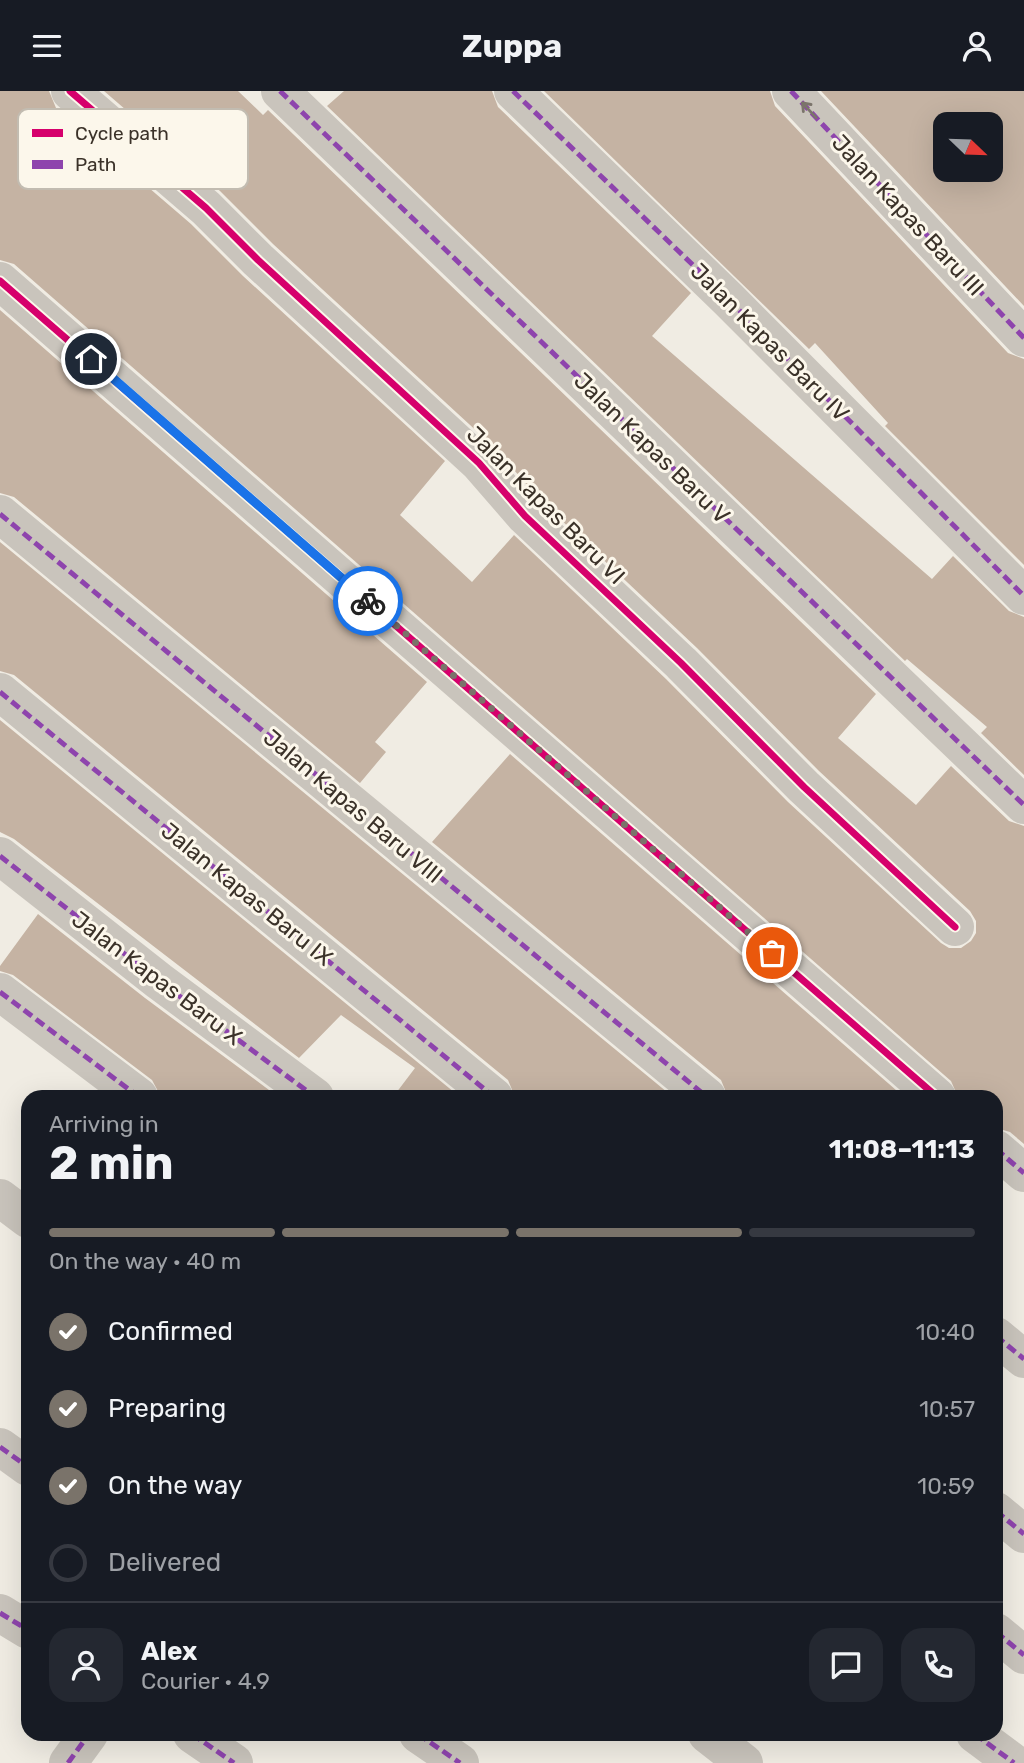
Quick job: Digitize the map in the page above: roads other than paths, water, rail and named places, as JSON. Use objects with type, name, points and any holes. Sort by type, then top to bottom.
[{"type":"street","name":"Jalan Kapas Baru VI","points":[[70,91],[91,109]]},
{"type":"street","name":"Jalan Kapas Baru V","points":[[280,91],[1024,805]]},
{"type":"street","name":"Jalan Kapas Baru IV","points":[[513,91],[728,299],[1024,596]]},
{"type":"street","name":"Jalan Kapas Baru III","points":[[791,91],[1024,338]]},
{"type":"street","name":"Jalan Kapas Baru VI","points":[[184,189],[479,463],[525,516],[681,663],[804,787],[955,927]]},
{"type":"street","points":[[0,281],[929,1090]]},
{"type":"street","name":"Jalan Kapas Baru VIII","points":[[0,515],[698,1090]]},
{"type":"street","name":"Jalan Kapas Baru IX","points":[[0,692],[485,1090]]},
{"type":"street","name":"Jalan Kapas Baru X","points":[[0,856],[159,981],[306,1090]]},
{"type":"street","points":[[0,992],[130,1090]]},
{"type":"street","points":[[1003,1155],[1024,1173]]},
{"type":"street","points":[[0,1198],[21,1214]]},
{"type":"street","points":[[1003,1342],[1024,1359]]},
{"type":"street","points":[[0,1447],[21,1462]]},
{"type":"street","points":[[1003,1517],[1024,1534]]},
{"type":"street","points":[[0,1613],[21,1626]]},
{"type":"street","points":[[1003,1638],[1024,1655]]},
{"type":"street","points":[[68,1763],[84,1741]]},
{"type":"street","points":[[202,1741],[234,1763]]},
{"type":"street","points":[[428,1741],[460,1763]]},
{"type":"street","points":[[716,1741],[744,1763]]},
{"type":"street","points":[[984,1741],[1014,1763]]}]
